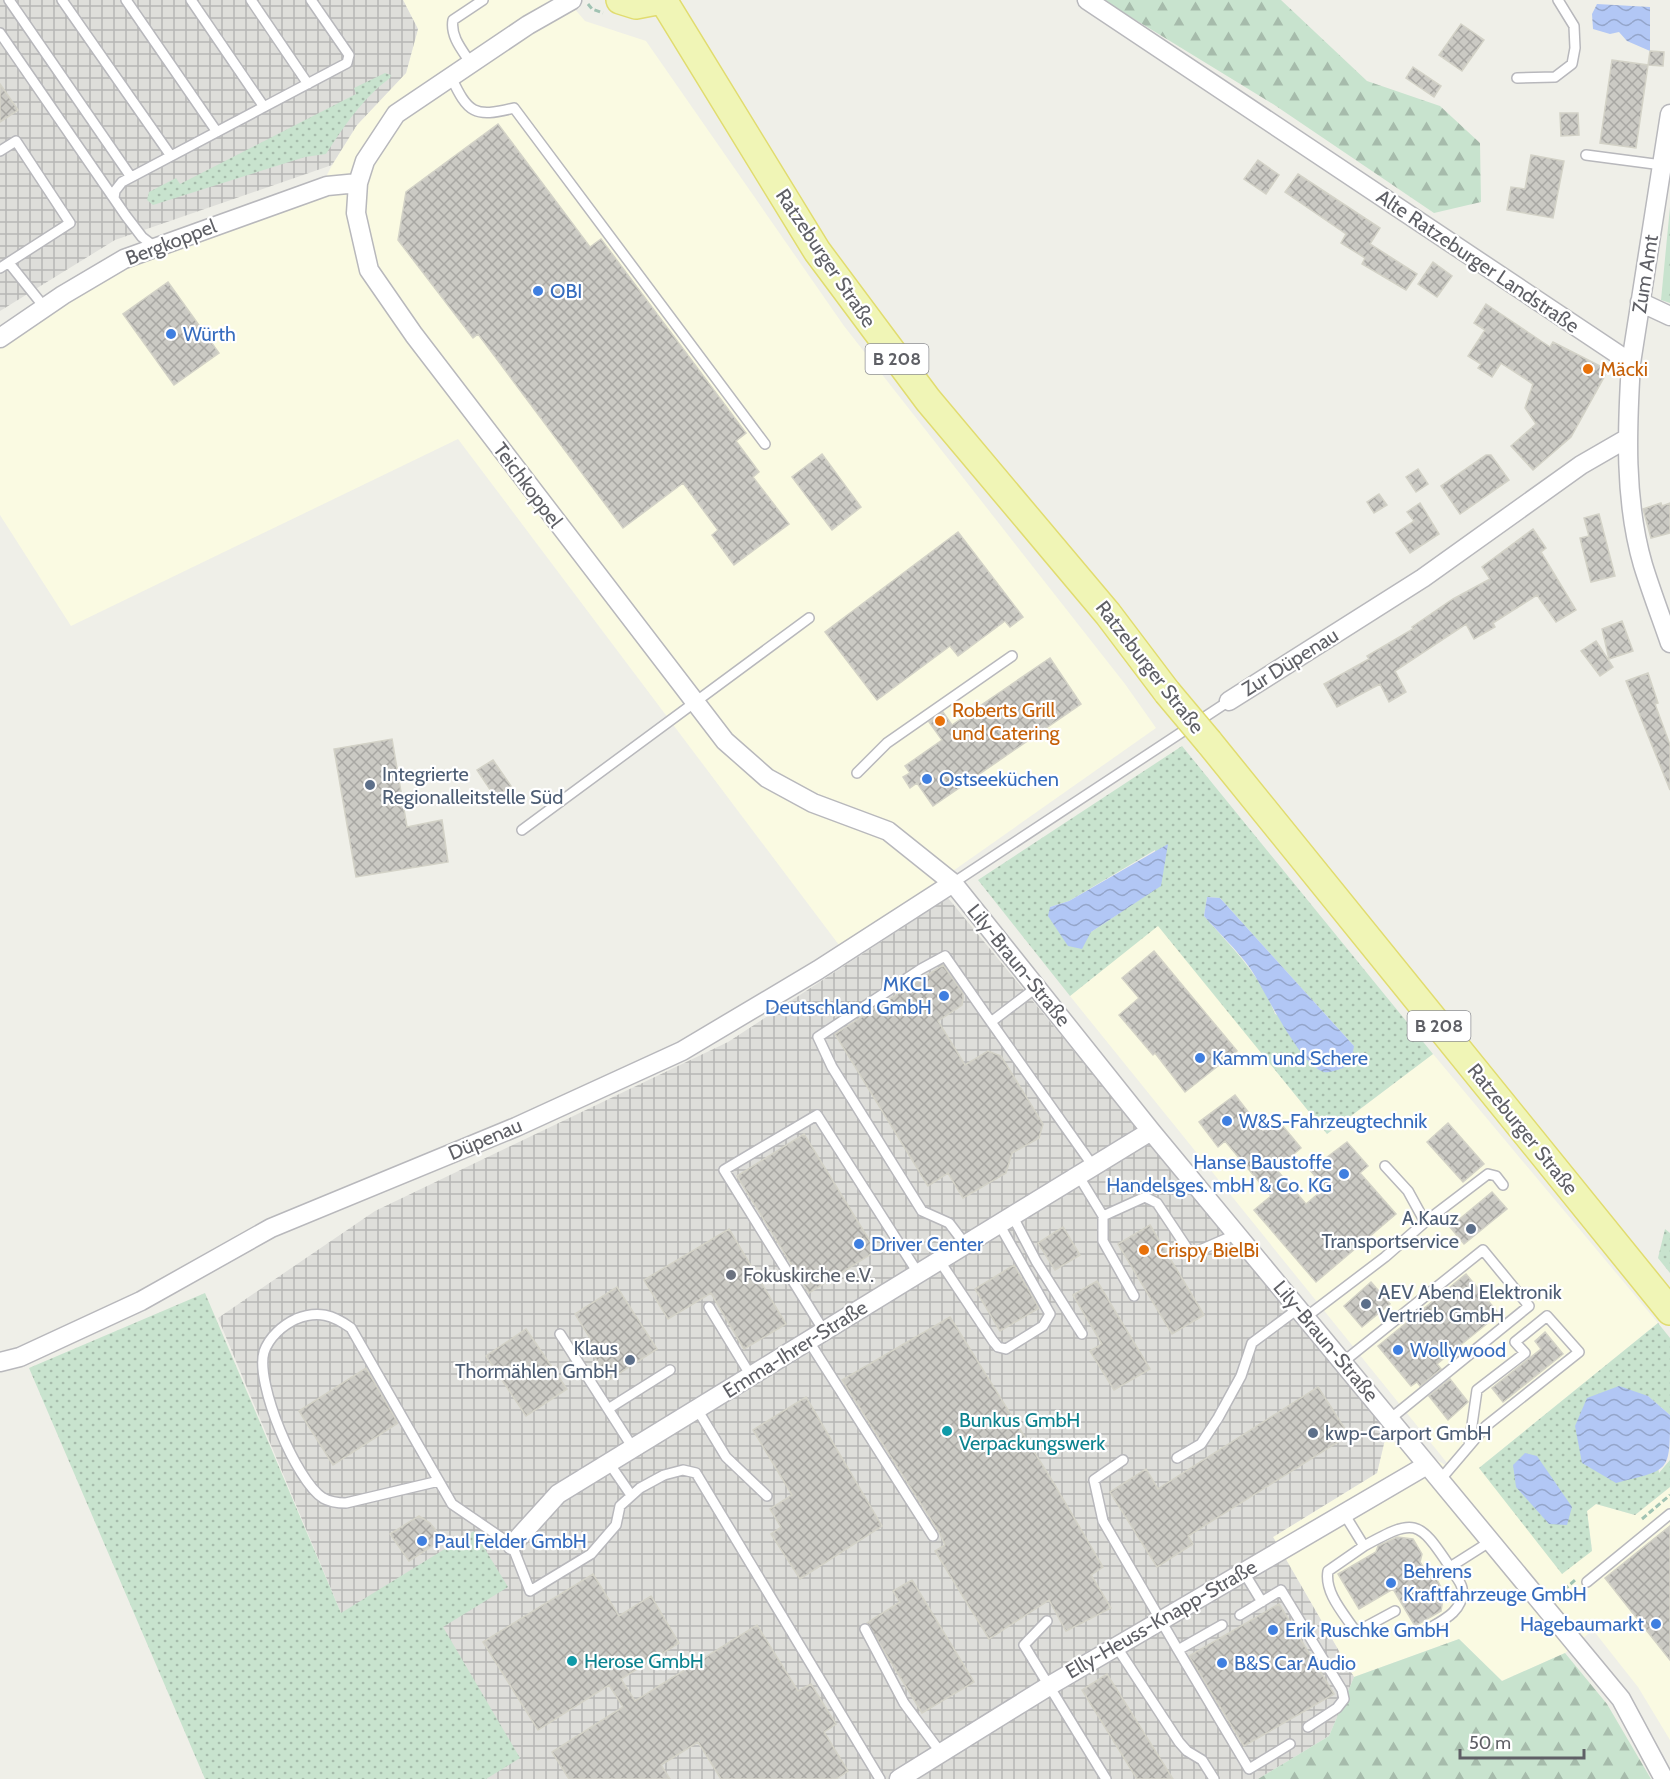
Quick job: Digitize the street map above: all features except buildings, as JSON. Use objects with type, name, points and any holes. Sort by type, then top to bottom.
[{"type":"main road","points":[[620,0],[636,5],[663,0]]},
{"type":"main road","name":"Ratzeburger Straße","points":[[663,0],[817,251],[928,400],[1108,614],[1167,692],[1670,1311]]},
{"type":"street","name":"Teichkoppel","points":[[528,26],[544,0]]},
{"type":"street","name":"Teichkoppel","points":[[572,0],[528,26],[396,114],[365,161],[358,183],[356,213],[369,270],[414,335],[725,741],[767,778],[813,803],[888,831],[953,883]]},
{"type":"street","name":"Alte Ratzeburger Landstraße","points":[[1087,0],[1631,363]]},
{"type":"street","name":"Zum Amt","points":[[1631,363],[1670,114]]},
{"type":"street","name":"Bergkoppel","points":[[0,338],[124,259],[327,186],[358,183]]},
{"type":"street","points":[[1640,302],[1670,316]]},
{"type":"street","points":[[1631,363],[1626,440],[1634,516],[1642,563],[1670,643]]},
{"type":"street","name":"Zur Düpenau","points":[[1229,701],[1423,578],[1581,465],[1626,440]]},
{"type":"street","name":"Lily-Braun-Straße","points":[[953,883],[1151,1131],[1621,1700],[1664,1779]]},
{"type":"street","name":"Düpenau","points":[[0,1362],[20,1357],[141,1301],[271,1228],[516,1127],[682,1051],[818,970],[953,883]]},
{"type":"street","name":"Emma-Ihrer-Straße","points":[[512,1545],[558,1494],[1151,1131]]},
{"type":"street","name":"Elly-Heuss-Knapp-Straße","points":[[899,1779],[1048,1686],[1427,1465]]},
{"type":"lane","points":[[9,0],[131,177]]},
{"type":"lane","points":[[62,0],[171,156]]},
{"type":"lane","points":[[126,0],[217,132]]},
{"type":"lane","points":[[191,0],[264,107]]},
{"type":"lane","points":[[251,0],[308,84]]},
{"type":"lane","points":[[114,198],[118,186],[131,177],[344,65],[349,59],[347,52],[311,0]]},
{"type":"lane","points":[[472,65],[451,30],[453,20],[483,0]]},
{"type":"lane","points":[[1517,78],[1555,77],[1572,64],[1575,48],[1574,26],[1558,0]]},
{"type":"lane","points":[[0,33],[142,237],[155,247]]},
{"type":"lane","points":[[451,77],[465,105],[479,114],[514,108],[765,444]]},
{"type":"lane","points":[[0,151],[16,141],[70,223],[4,265],[45,308]]},
{"type":"lane","points":[[1586,155],[1662,165]]},
{"type":"lane","points":[[522,830],[809,618]]},
{"type":"lane","points":[[857,772],[887,743],[1012,656]]},
{"type":"lane","name":"Zur Düpenau","points":[[953,883],[1229,701]]},
{"type":"lane","points":[[965,1244],[950,1223],[922,1211],[832,1067],[818,1037],[921,969],[945,956],[991,1023],[1085,1171],[1103,1216],[1102,1241],[1134,1296]]},
{"type":"lane","points":[[991,1023],[1038,987]]},
{"type":"lane","points":[[918,1274],[817,1115],[724,1170],[816,1336],[933,1536]]},
{"type":"lane","points":[[1385,1166],[1408,1191],[1425,1222]]},
{"type":"lane","points":[[1177,1458],[1201,1444],[1241,1376],[1251,1343],[1385,1257],[1425,1222],[1488,1174],[1496,1176],[1503,1185]]},
{"type":"lane","points":[[1103,1216],[1145,1197],[1157,1203],[1191,1254],[1237,1234]]},
{"type":"lane","points":[[939,1260],[993,1341],[998,1347],[1006,1349],[1043,1326],[1050,1314],[1005,1220]]},
{"type":"lane","points":[[1005,1220],[1036,1261],[1082,1334]]},
{"type":"lane","points":[[1343,1362],[1483,1250],[1529,1306],[1390,1419]]},
{"type":"lane","points":[[709,1306],[751,1376]]},
{"type":"lane","points":[[439,1481],[346,1503],[334,1503],[316,1492],[286,1443],[264,1379],[264,1352],[275,1334],[292,1321],[318,1314],[337,1318],[351,1329],[439,1481],[452,1504],[512,1545],[530,1591],[591,1554],[616,1525],[620,1506],[631,1496],[664,1475],[683,1470],[696,1473],[880,1779]]},
{"type":"lane","points":[[1440,1480],[1469,1446],[1486,1426],[1579,1352],[1548,1316],[1515,1342],[1525,1353],[1477,1390],[1469,1446]]},
{"type":"lane","points":[[560,1334],[633,1448]]},
{"type":"lane","points":[[608,1408],[670,1370]]},
{"type":"lane","points":[[697,1409],[726,1456],[767,1496]]},
{"type":"lane","points":[[1123,1460],[1094,1480],[1097,1501],[1103,1521],[1178,1650],[1249,1769],[1290,1744]]},
{"type":"lane","points":[[609,1463],[631,1496]]},
{"type":"lane","points":[[1343,1512],[1365,1546]]},
{"type":"lane","points":[[1587,1582],[1670,1514]]},
{"type":"lane","points":[[1395,1611],[1356,1632],[1330,1592],[1326,1580],[1328,1571],[1365,1546],[1396,1528],[1411,1526],[1428,1533],[1462,1588],[1459,1606],[1450,1617],[1426,1630]]},
{"type":"lane","points":[[1450,1567],[1491,1541]]},
{"type":"lane","points":[[1243,1571],[1262,1602]]},
{"type":"lane","points":[[1240,1615],[1281,1590],[1342,1690],[1344,1699],[1337,1708],[1308,1727]]},
{"type":"lane","points":[[1047,1621],[1024,1645],[1106,1779]]},
{"type":"lane","points":[[1178,1650],[1222,1625]]},
{"type":"lane","points":[[865,1629],[904,1703],[941,1753]]},
{"type":"lane","points":[[1116,1646],[1179,1742],[1202,1760],[1214,1779]]},
{"type":"shaded area","points":[[0,0],[403,0],[418,29],[406,73],[357,125],[332,165],[115,240],[0,311]]},
{"type":"shaded area","points":[[403,0],[567,0],[585,21],[646,41],[844,326],[1125,684],[1156,728],[842,949],[458,439],[71,626],[0,515],[0,345],[125,264],[316,197],[332,165],[357,125],[406,73],[418,29]]},
{"type":"shaded area","points":[[948,898],[1387,1431],[1377,1473],[1273,1537],[1354,1677],[1329,1736],[1258,1779],[404,1779],[341,1613],[218,1318],[375,1211],[728,1042]]},
{"type":"shaded area","points":[[1158,925],[1327,1134],[1433,1054],[1658,1323],[1479,1468],[1592,1550],[1587,1511],[1596,1504],[1635,1515],[1670,1487],[1670,1740],[1638,1687],[1593,1630],[1565,1653],[1502,1681],[1459,1639],[1354,1677],[1273,1537],[1377,1473],[1387,1431],[1452,1469],[1070,996]]},
{"type":"green space","points":[[1103,0],[1281,0],[1367,81],[1440,106],[1480,143],[1481,202],[1434,213],[1273,104]]},
{"type":"green space","points":[[385,73],[391,75],[390,78],[362,104],[326,154],[305,157],[153,205],[147,200],[149,192],[176,178],[180,184],[356,94],[354,88]]},
{"type":"green space","points":[[1670,207],[1670,303],[1661,300]]},
{"type":"green space","points":[[1182,746],[1433,1054],[1327,1134],[1158,926],[1070,996],[978,880]],"holes":[[[1155,850],[1160,886],[1091,932],[1050,907],[1069,901]],[[1207,897],[1220,898],[1354,1046],[1275,1014],[1254,974],[1204,916]]]},
{"type":"green space","points":[[1665,1229],[1670,1233],[1670,1273],[1658,1258]]},
{"type":"green space","points":[[205,1293],[341,1613],[474,1531],[508,1587],[443,1627],[520,1758],[486,1779],[205,1779],[29,1368]]},
{"type":"green space","points":[[1658,1323],[1670,1338],[1670,1415],[1648,1396],[1659,1473],[1670,1460],[1670,1487],[1635,1515],[1596,1504],[1587,1511],[1592,1551],[1562,1574],[1479,1468]]},
{"type":"green space","points":[[1459,1639],[1502,1681],[1565,1653],[1607,1704],[1651,1779],[1258,1779],[1329,1736],[1354,1677]]},
{"type":"water","points":[[1597,4],[1650,7],[1650,51],[1627,41],[1619,32],[1610,34],[1593,29],[1592,14]]},
{"type":"water","points":[[1168,844],[1161,886],[1091,932],[1082,949],[1068,946],[1048,916],[1050,907],[1069,901]]},
{"type":"water","points":[[1207,897],[1220,898],[1354,1046],[1351,1058],[1345,1067],[1324,1072],[1304,1056],[1283,1026],[1250,968],[1204,916]]},
{"type":"water","points":[[1619,1386],[1648,1396],[1670,1415],[1670,1434],[1667,1459],[1663,1466],[1647,1475],[1616,1483],[1582,1463],[1575,1426],[1587,1398]]},
{"type":"water","points":[[1525,1453],[1537,1456],[1572,1507],[1567,1525],[1549,1524],[1516,1487],[1513,1465]]},
{"type":"place","name":"OBI","points":[[538,291]]},
{"type":"place","name":"Würth","points":[[171,334]]},
{"type":"place","name":"Mäcki","points":[[1588,369]]},
{"type":"place","name":"Roberts Grill und Catering","points":[[940,721]]},
{"type":"place","name":"Ostseeküchen","points":[[927,779]]},
{"type":"place","name":"Integrierte Regionalleitstelle Süd","points":[[370,785]]},
{"type":"place","name":"MKCL Deutschland GmbH","points":[[944,996]]},
{"type":"place","name":"Kamm und Schere","points":[[1200,1058]]},
{"type":"place","name":"W&S-Fahrzeugtechnik","points":[[1227,1121]]},
{"type":"place","name":"Hanse Baustoffe Handelsges. mbH & Co. KG","points":[[1344,1174]]},
{"type":"place","name":"A.Kauz Transportservice","points":[[1471,1229]]},
{"type":"place","name":"Driver Center","points":[[859,1244]]},
{"type":"place","name":"Crispy BielBi","points":[[1144,1250]]},
{"type":"place","name":"Fokuskirche e.V.","points":[[731,1275]]},
{"type":"place","name":"AEV Abend Elektronik Vertrieb GmbH","points":[[1366,1304]]},
{"type":"place","name":"Wollywood","points":[[1398,1350]]},
{"type":"place","name":"Klaus Thormählen GmbH","points":[[630,1360]]},
{"type":"place","name":"Bunkus GmbH Verpackungswerk","points":[[947,1431]]},
{"type":"place","name":"kwp-Carport GmbH","points":[[1313,1433]]},
{"type":"place","name":"Paul Felder GmbH","points":[[422,1541]]},
{"type":"place","name":"Behrens Kraftfahrzeuge GmbH","points":[[1391,1583]]},
{"type":"place","name":"Hagebaumarkt","points":[[1656,1624]]},
{"type":"place","name":"Erik Ruschke GmbH","points":[[1273,1630]]},
{"type":"place","name":"Herose GmbH","points":[[572,1661]]},
{"type":"place","name":"B&S Car Audio","points":[[1222,1663]]}]
